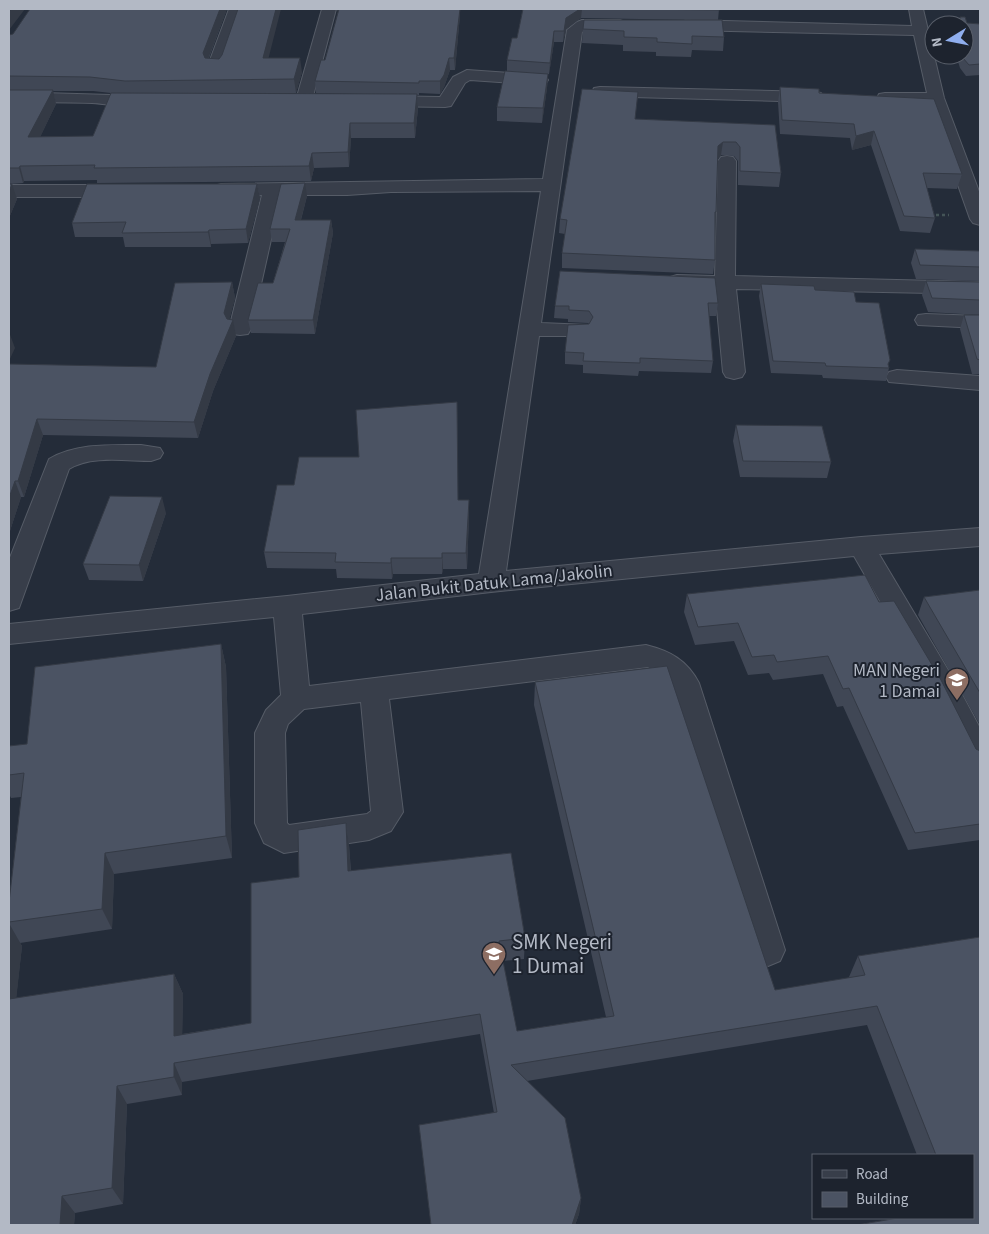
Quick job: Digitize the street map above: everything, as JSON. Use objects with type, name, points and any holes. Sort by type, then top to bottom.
[{"type":"street","points":[[215,68],[236,9]]},
{"type":"street","points":[[304,100],[329,9]]},
{"type":"street","points":[[668,25],[923,23],[936,98],[980,219]]},
{"type":"street","points":[[491,582],[530,329],[548,275],[552,185],[575,30],[577,27],[590,25],[638,25]]},
{"type":"street","points":[[361,101],[445,102],[459,80],[467,74],[566,87],[835,97]]},
{"type":"street","points":[[9,98],[93,98],[128,102],[164,100]]},
{"type":"street","points":[[872,98],[936,98]]},
{"type":"street","points":[[286,100],[323,100]]},
{"type":"street","points":[[727,161],[724,283],[734,372]]},
{"type":"street","points":[[204,190],[273,190],[344,196],[391,186],[552,185]]},
{"type":"street","points":[[240,329],[273,190]]},
{"type":"street","points":[[9,191],[146,191]]},
{"type":"street","points":[[656,280],[980,288]]},
{"type":"street","points":[[926,320],[980,322]]},
{"type":"street","points":[[530,329],[580,330]]},
{"type":"street","points":[[898,377],[980,383]]},
{"type":"street","points":[[9,602],[21,562],[58,466],[65,459],[80,455],[150,453]]},
{"type":"street","name":"Jalan Bukit Datuk Lama/Jakolin","points":[[9,634],[287,606],[491,582],[860,546],[980,538]]},
{"type":"street","points":[[860,546],[947,693],[980,757]]},
{"type":"street","points":[[287,606],[296,699]]},
{"type":"street","points":[[374,691],[387,812],[385,818],[380,823],[369,827],[284,839],[275,833],[271,823],[270,733],[276,718],[296,699],[374,691],[646,656],[660,659],[669,664],[685,683],[768,950]]},
{"type":"building","points":[[30,9],[220,9],[203,53],[205,58],[219,59],[238,9],[276,9],[263,58],[300,58],[294,79],[125,81],[90,77],[9,76],[9,35],[13,34]]},
{"type":"building","points":[[339,9],[460,9],[454,58],[449,58],[444,75],[440,81],[419,81],[419,83],[315,81],[321,60],[325,60]]},
{"type":"building","points":[[523,9],[580,9],[566,18],[564,31],[554,31],[550,63],[507,60],[512,38],[517,38]]},
{"type":"building","points":[[635,9],[719,9],[720,10]]},
{"type":"building","points":[[584,20],[722,20],[724,37],[692,36],[692,44],[657,42],[657,38],[624,37],[624,31],[583,29]]},
{"type":"building","points":[[974,24],[980,24],[980,64],[974,65]]},
{"type":"building","points":[[505,71],[548,74],[543,108],[497,107]]},
{"type":"building","points":[[780,87],[819,89],[819,93],[934,99],[962,174],[923,173],[935,218],[904,216],[874,131],[856,136],[854,124],[782,120]]},
{"type":"building","points":[[582,89],[638,92],[635,119],[775,125],[781,173],[740,171],[740,147],[736,142],[723,142],[718,146],[715,260],[562,253],[567,220],[560,219]]},
{"type":"building","points":[[9,90],[53,90],[28,137],[93,136],[111,93],[417,94],[414,123],[350,123],[348,152],[312,153],[309,166],[94,168],[95,165],[20,166],[19,168],[9,168]]},
{"type":"building","points":[[305,183],[295,220],[331,220],[313,320],[248,320],[258,283],[273,283],[290,229],[270,229],[281,184]]},
{"type":"building","points":[[87,184],[257,184],[246,229],[209,230],[208,232],[122,233],[126,222],[72,223]]},
{"type":"building","points":[[915,249],[980,251],[980,267],[920,265]]},
{"type":"building","points":[[560,271],[715,278],[718,303],[708,303],[713,361],[640,358],[640,363],[583,361],[584,353],[565,352],[568,325],[589,324],[593,317],[589,311],[569,310],[569,306],[555,306]]},
{"type":"building","points":[[926,281],[980,282],[980,300],[932,298]]},
{"type":"building","points":[[232,282],[224,313],[227,319],[233,320],[210,374],[194,422],[37,419],[18,481],[15,481],[9,498],[9,364],[156,367],[175,283]]},
{"type":"building","points":[[761,284],[814,286],[815,290],[854,292],[856,302],[879,303],[890,360],[889,368],[826,366],[825,363],[773,361]]},
{"type":"building","points":[[964,315],[980,315],[980,360],[977,359]]},
{"type":"building","points":[[457,402],[458,500],[469,500],[466,553],[442,553],[442,558],[391,558],[391,563],[335,562],[336,553],[264,552],[277,485],[294,485],[299,457],[359,457],[356,410]]},
{"type":"building","points":[[736,425],[822,426],[831,462],[743,461]]},
{"type":"building","points":[[110,496],[162,497],[139,565],[83,564]]},
{"type":"building","points":[[865,575],[879,602],[894,601],[941,680],[976,749],[980,751],[980,824],[915,833],[849,688],[843,689],[828,656],[777,662],[774,655],[752,657],[738,623],[698,627],[687,594]]},
{"type":"building","points":[[980,590],[980,693],[924,597]]},
{"type":"building","points":[[221,644],[226,836],[105,853],[102,909],[9,922],[9,902],[24,773],[9,775],[9,746],[27,744],[35,667]]},
{"type":"building","points":[[667,666],[775,990],[865,975],[858,956],[980,937],[980,1225],[857,1225],[892,1219],[974,1219],[974,1154],[936,1154],[877,1006],[511,1065],[565,1118],[581,1198],[572,1225],[431,1225],[419,1125],[497,1112],[480,1014],[174,1063],[174,1077],[117,1086],[112,1188],[62,1196],[60,1225],[9,1225],[9,999],[174,974],[174,1036],[251,1023],[251,883],[299,877],[298,830],[346,823],[348,871],[511,853],[525,938],[499,941],[517,1031],[614,1016],[535,682]]},
{"type":"place","name":"MAN Negeri 1 Damai","points":[[957,701]]},
{"type":"place","name":"SMK Negeri 1 Dumai","points":[[494,975]]}]
